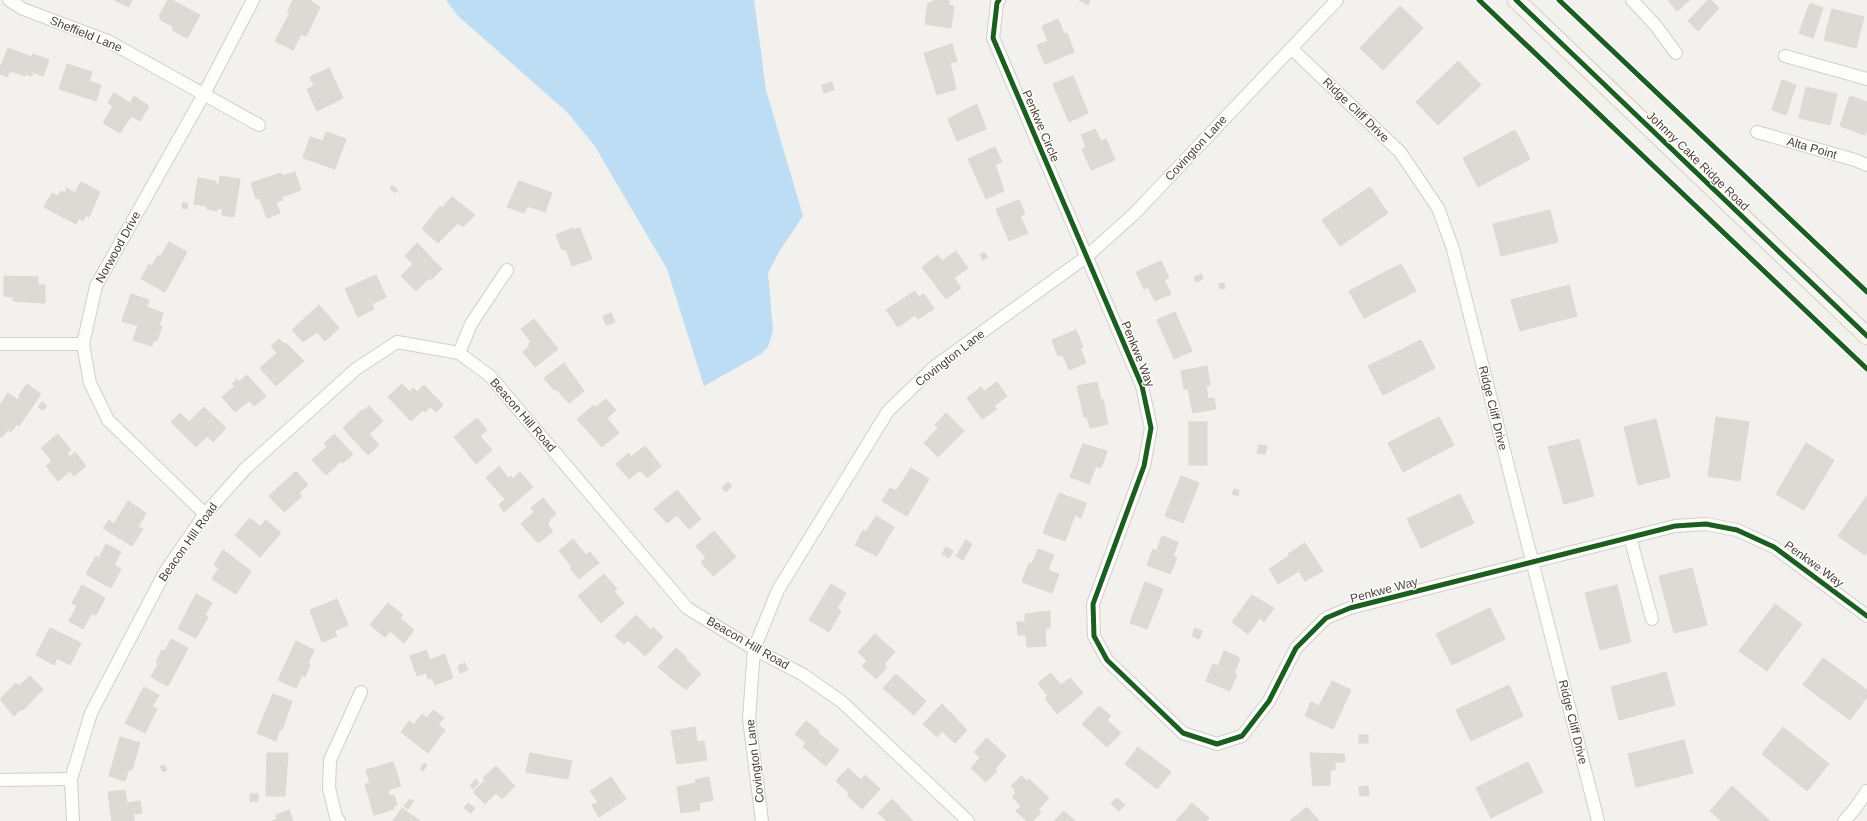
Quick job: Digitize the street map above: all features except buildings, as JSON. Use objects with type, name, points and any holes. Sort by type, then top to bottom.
[{"type":"street","name":"Sheffield Lane","points":[[9,0],[23,9],[108,41],[204,94]]},
{"type":"street","name":"Norwood Drive","points":[[205,514],[108,420],[90,383],[83,344],[96,286],[204,94],[253,0]]},
{"type":"street","name":"Penkwe Circle","points":[[999,0],[997,3],[993,38],[1086,257]]},
{"type":"street","name":"Covington Lane","points":[[762,821],[748,719],[754,649],[778,590],[888,411],[934,367],[1086,257],[1134,214],[1336,0]]},
{"type":"street","name":"Johnny Cake Ridge Road","points":[[1516,0],[1867,336]]},
{"type":"street","points":[[1632,0],[1656,26],[1676,53]]},
{"type":"street","name":"Ridge Cliff Drive","points":[[1291,48],[1400,152],[1438,208],[1453,249],[1598,821]]},
{"type":"street","points":[[1785,56],[1867,79]]},
{"type":"street","points":[[204,94],[259,125]]},
{"type":"street","name":"Alta Point","points":[[1757,132],[1855,160],[1867,165]]},
{"type":"street","name":"Penkwe Way","points":[[1086,257],[1142,386],[1151,428],[1144,466],[1093,604],[1094,636],[1107,660],[1183,733],[1217,744],[1242,736],[1269,701],[1296,648],[1326,618],[1350,608],[1675,526],[1706,524],[1737,530],[1774,547],[1867,616]]},
{"type":"street","points":[[460,353],[471,324],[507,270]]},
{"type":"street","name":"Beacon Hill Road","points":[[73,821],[71,779],[91,713],[165,572],[205,514],[245,469],[356,369],[397,342],[460,353],[490,376],[687,608],[754,649],[802,674],[842,702],[968,821]]},
{"type":"street","points":[[0,344],[83,344]]},
{"type":"street","points":[[1630,537],[1652,619]]},
{"type":"street","points":[[339,821],[336,817],[329,788],[330,760],[361,692]]},
{"type":"street","points":[[0,780],[71,779]]},
{"type":"street","points":[[1844,821],[1854,810],[1867,791]]},
{"type":"water","points":[[446,0],[754,0],[766,90],[803,216],[779,252],[768,273],[773,330],[768,347],[761,354],[704,386],[667,269],[594,145],[567,112],[458,16]]},
{"type":"cycle path","points":[[999,0],[997,3],[993,38],[1142,386],[1151,428],[1144,466],[1093,604],[1094,636],[1107,660],[1183,733],[1217,744],[1242,736],[1269,701],[1296,648],[1326,618],[1350,608],[1675,526],[1706,524],[1737,530],[1774,547],[1867,616]]},
{"type":"cycle path","points":[[1479,0],[1867,369]]},
{"type":"cycle path","points":[[1516,0],[1867,336]]},
{"type":"cycle path","points":[[1559,0],[1867,292]]}]
